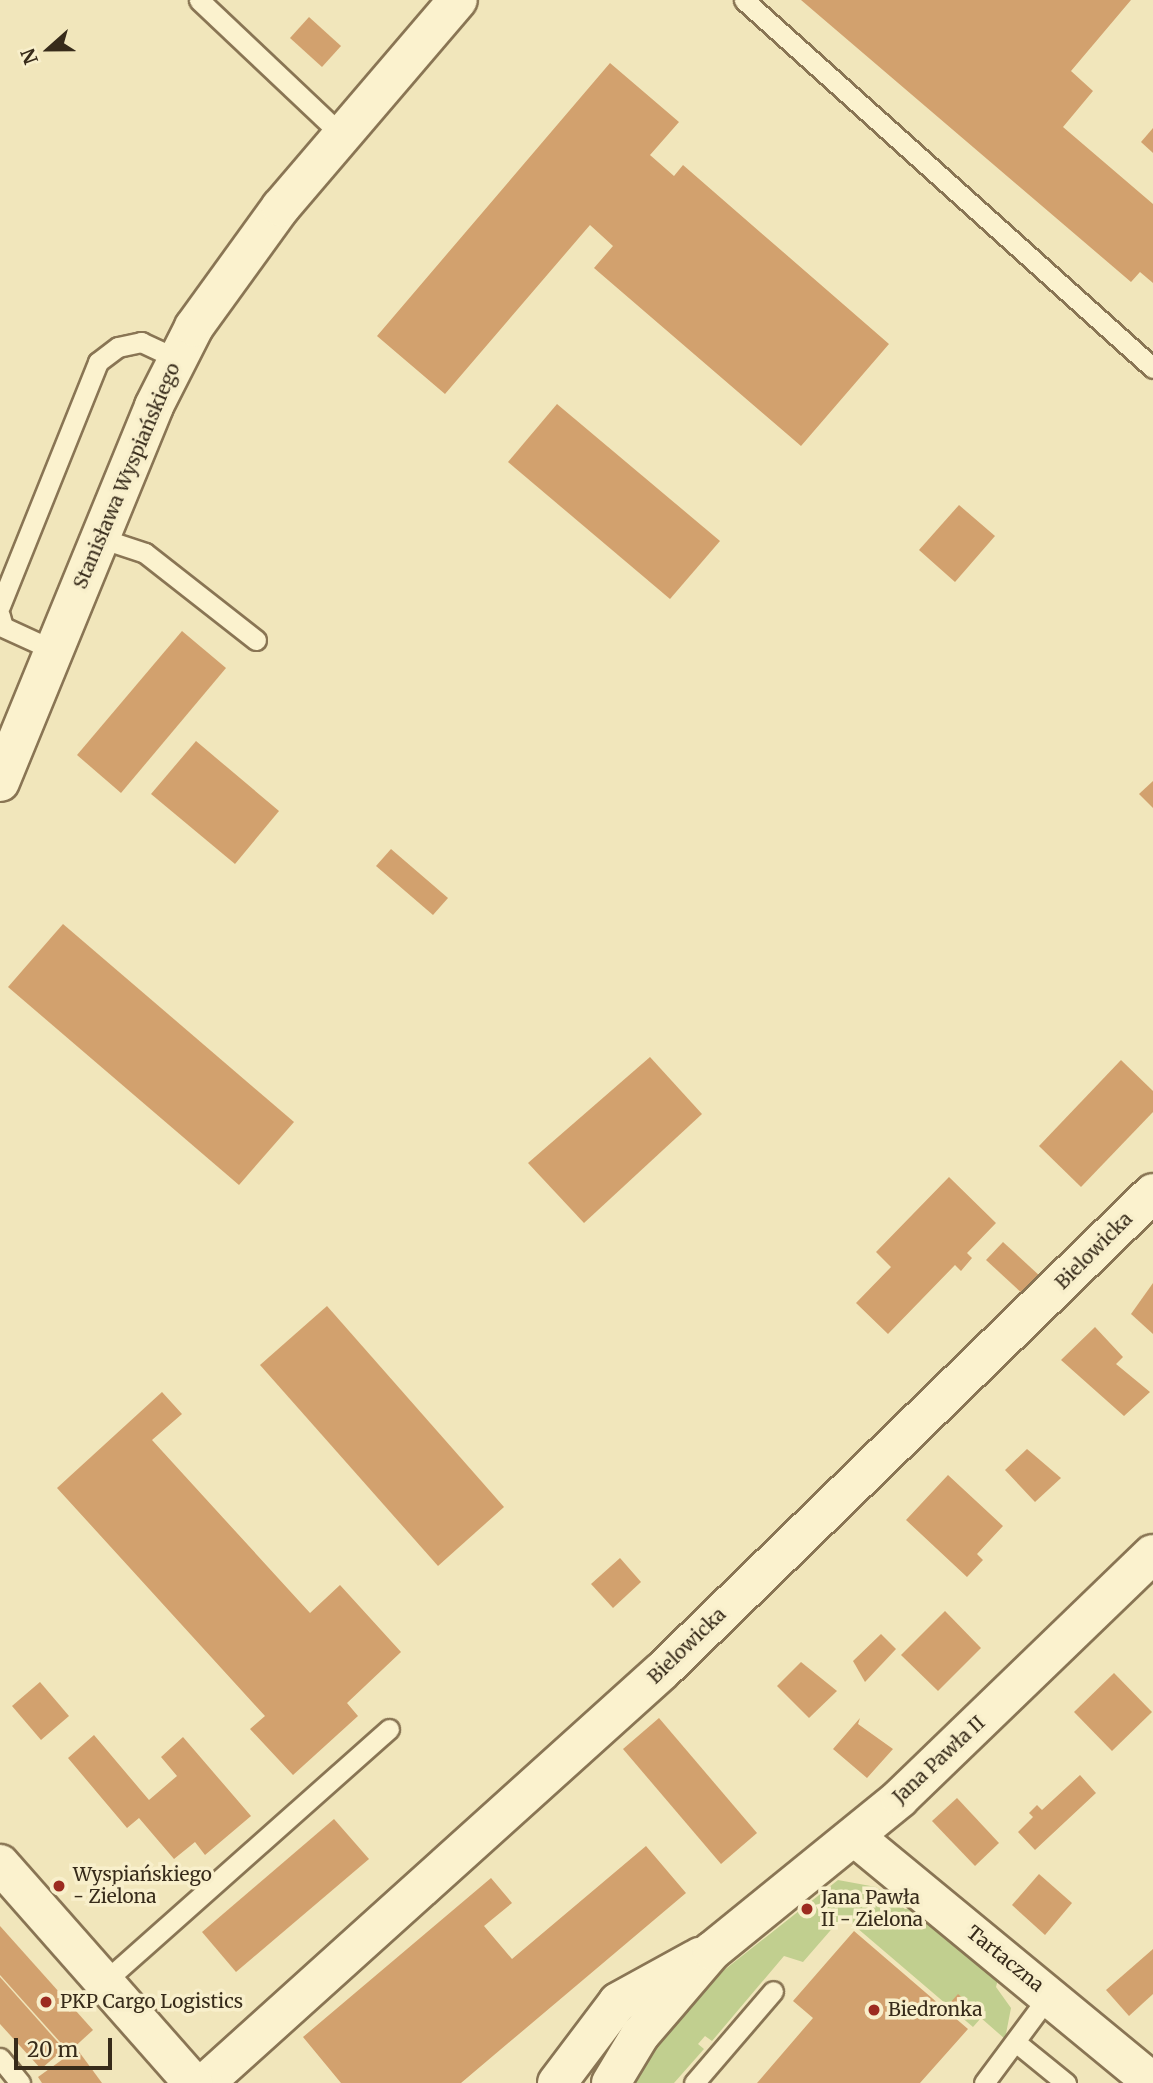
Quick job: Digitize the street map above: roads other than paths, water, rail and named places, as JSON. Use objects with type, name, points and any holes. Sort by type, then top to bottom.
[{"type":"street","name":"Stanisława Wyspiańskiego","points":[[0,782],[177,359],[225,278],[458,0]]},
{"type":"street","name":"Bielowicka","points":[[205,2083],[662,1671],[1153,1193]]},
{"type":"street","name":"Jana Pawła II","points":[[557,2083],[618,2002],[712,1951],[855,1837],[1153,1555]]},
{"type":"street","name":"Tartaczna","points":[[855,1837],[1050,1994],[1153,2083]]},
{"type":"street","points":[[0,1864],[193,2083]]},
{"type":"street","name":"Jana Pawła II","points":[[611,2083],[640,2035],[712,1951]]},
{"type":"lane","points":[[199,0],[342,136]]},
{"type":"lane","points":[[744,0],[1153,368]]},
{"type":"lane","points":[[0,606],[98,362],[118,347],[141,342],[177,359]]},
{"type":"lane","points":[[100,538],[145,553],[256,640]]},
{"type":"lane","points":[[0,616],[3,627],[53,650]]},
{"type":"lane","points":[[104,1982],[389,1729]]},
{"type":"lane","points":[[694,2083],[773,1991]]},
{"type":"lane","points":[[984,2083],[1018,2044],[1050,1994]]},
{"type":"lane","points":[[1018,2044],[1066,2083]]},
{"type":"lane","points":[[0,2058],[20,2083]]},
{"type":"place","name":"Wyspiańskiego - Zielona","points":[[59,1886]]},
{"type":"place","name":"Jana Pawła II - Zielona","points":[[807,1909]]},
{"type":"place","name":"PKP Cargo Logistics","points":[[46,2002]]},
{"type":"place","name":"Biedronka","points":[[874,2010]]}]
